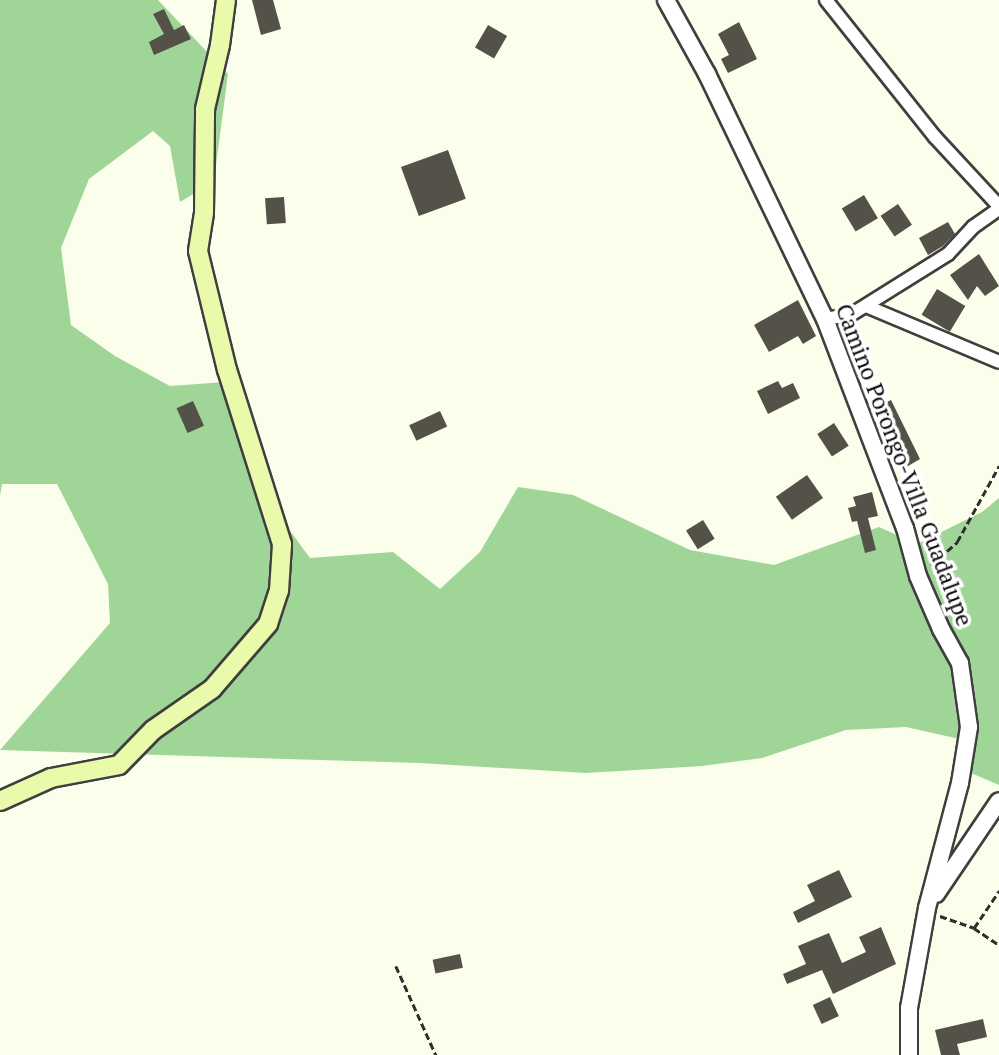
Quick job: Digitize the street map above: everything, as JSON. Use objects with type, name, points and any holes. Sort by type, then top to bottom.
[{"type":"main road","points":[[0,801],[51,778],[119,765],[153,730],[212,689],[268,624],[279,591],[282,544],[227,370],[198,251],[204,212],[205,109],[220,45],[226,0]]},
{"type":"street","name":"Camino Porongo-Villa Guadalupe","points":[[666,0],[707,74],[825,319],[905,528],[918,576],[941,629],[960,663],[968,727],[954,809],[927,908],[909,1007],[909,1055]]},
{"type":"street","points":[[825,319],[852,314],[948,254],[973,227],[999,208],[935,137],[827,0]]},
{"type":"street","points":[[866,306],[999,362]]},
{"type":"street","points":[[927,908],[999,801]]},
{"type":"path","points":[[918,576],[957,542],[999,466]]},
{"type":"path","points":[[974,928],[999,891]]},
{"type":"path","points":[[927,908],[942,918],[974,928],[999,945]]},
{"type":"path","points":[[396,966],[436,1055]]},
{"type":"green space","points":[[0,0],[158,0],[228,74],[215,173],[195,193],[180,202],[170,146],[153,131],[89,179],[61,248],[71,325],[115,356],[170,386],[225,382],[255,483],[310,558],[393,552],[440,589],[480,552],[518,487],[573,495],[690,550],[774,565],[879,527],[917,544],[982,512],[999,498],[999,785],[971,773],[964,740],[906,727],[846,730],[762,758],[702,766],[586,773],[419,763],[0,750],[110,623],[108,584],[57,484],[2,484],[0,496]]},
{"type":"building","points":[[252,0],[273,0],[281,29],[261,35]]},
{"type":"building","points":[[164,9],[174,30],[184,25],[191,39],[154,55],[149,42],[164,34],[153,14]]},
{"type":"building","points":[[739,22],[757,59],[728,73],[721,59],[729,55],[718,34]]},
{"type":"building","points":[[488,25],[507,36],[494,59],[475,48]]},
{"type":"building","points":[[448,150],[466,199],[419,216],[401,167]]},
{"type":"building","points":[[864,195],[878,218],[856,232],[842,208]]},
{"type":"building","points":[[284,197],[286,223],[267,224],[265,198]]},
{"type":"building","points":[[898,204],[912,225],[895,236],[881,216]]},
{"type":"building","points":[[948,222],[955,234],[943,246],[928,255],[919,238]]},
{"type":"building","points":[[979,254],[999,286],[985,296],[977,286],[968,300],[950,275]]},
{"type":"building","points":[[937,289],[965,306],[950,332],[922,315]]},
{"type":"building","points":[[798,300],[816,336],[803,344],[798,336],[769,352],[754,325]]},
{"type":"building","points":[[778,381],[782,388],[793,383],[800,398],[768,414],[757,391]]},
{"type":"building","points":[[891,400],[920,459],[903,469],[875,407]]},
{"type":"building","points":[[193,401],[204,426],[188,433],[177,408]]},
{"type":"building","points":[[440,411],[447,426],[416,441],[409,425]]},
{"type":"building","points":[[834,423],[849,446],[832,457],[817,434]]},
{"type":"building","points":[[807,475],[823,498],[792,520],[776,497]]},
{"type":"building","points":[[872,492],[878,516],[868,518],[876,550],[865,553],[857,521],[852,522],[848,508],[856,506],[853,497]]},
{"type":"building","points":[[703,520],[715,539],[698,549],[686,531]]},
{"type":"building","points":[[839,870],[852,897],[798,923],[793,912],[815,901],[807,885]]},
{"type":"building","points":[[881,927],[896,964],[833,994],[822,970],[787,984],[783,974],[806,964],[798,946],[829,933],[842,963],[866,952],[859,937]]},
{"type":"building","points":[[460,954],[463,968],[436,974],[433,960]]},
{"type":"building","points":[[830,997],[839,1016],[822,1024],[813,1005]]},
{"type":"building","points":[[983,1019],[987,1037],[957,1044],[960,1055],[941,1055],[935,1030]]}]
